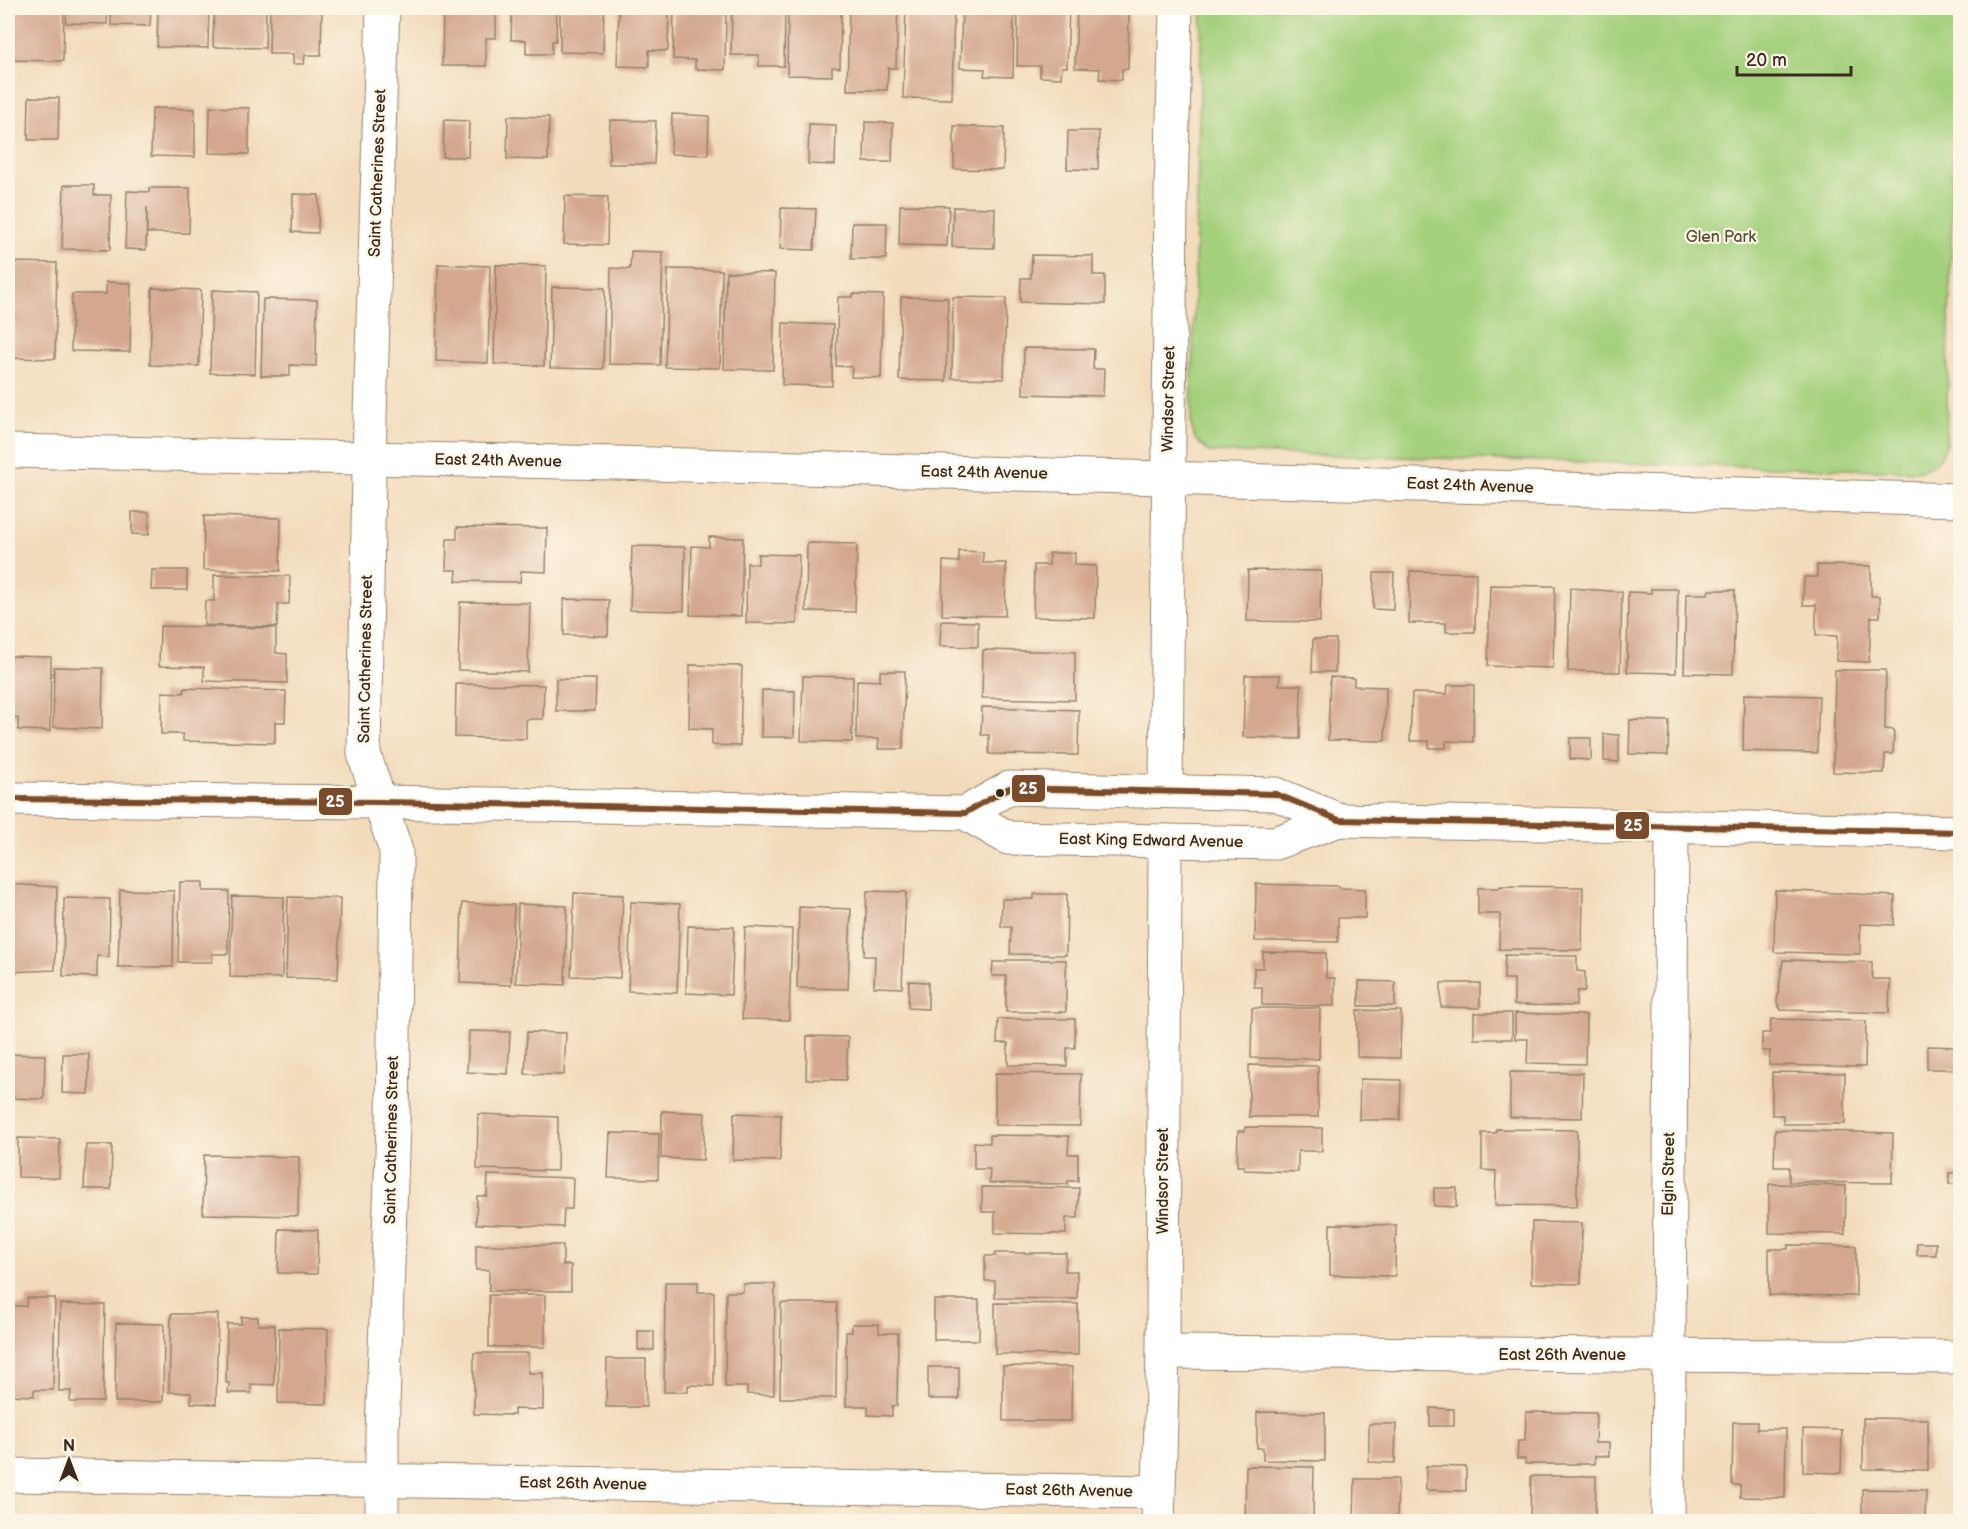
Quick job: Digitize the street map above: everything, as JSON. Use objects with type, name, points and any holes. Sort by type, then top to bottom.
[{"type":"street","name":"Saint Catherines Street","points":[[382,1521],[393,1124],[396,851],[364,754],[383,8]]},
{"type":"street","name":"Windsor Street","points":[[1166,791],[1168,478],[1176,8]]},
{"type":"street","name":"East 24th Avenue","points":[[8,451],[1168,478],[1960,500]]},
{"type":"street","name":"East King Edward Avenue","points":[[965,813],[1009,788],[1276,794],[1339,820]]},
{"type":"street","name":"East King Edward Avenue","points":[[8,799],[380,802],[965,813],[1008,838],[1275,843],[1339,820],[1960,832]]},
{"type":"street","name":"Elgin Street","points":[[1668,1521],[1672,826]]},
{"type":"street","name":"Windsor Street","points":[[1158,1507],[1162,1352],[1165,841]]},
{"type":"street","name":"East 26th Avenue","points":[[1162,1352],[1960,1358]]},
{"type":"street","name":"East 26th Avenue","points":[[8,1475],[382,1481],[1158,1507]]},
{"type":"green space","name":"Glen Park","points":[[1202,8],[1957,8],[1946,445],[1942,455],[1936,463],[1917,471],[1209,452],[1195,439],[1191,424]]},
{"type":"building","points":[[8,8],[64,8],[63,61],[8,60]]},
{"type":"building","points":[[67,8],[108,8],[107,24],[66,23]]},
{"type":"building","points":[[111,8],[151,8],[150,26],[111,25]]},
{"type":"building","points":[[158,8],[209,8],[208,48],[157,47]]},
{"type":"building","points":[[214,8],[266,8],[265,48],[213,47]]},
{"type":"building","points":[[270,8],[322,8],[321,55],[305,55],[304,64],[293,64],[293,54],[269,54]]},
{"type":"building","points":[[443,8],[496,8],[496,38],[486,38],[486,66],[442,66]]},
{"type":"building","points":[[512,8],[557,8],[556,41],[552,41],[552,54],[526,54],[526,40],[511,40]]},
{"type":"building","points":[[560,8],[604,8],[603,53],[560,52]]},
{"type":"building","points":[[619,8],[669,8],[668,51],[649,50],[649,67],[617,66]]},
{"type":"building","points":[[674,8],[726,8],[725,70],[695,69],[695,60],[673,59]]},
{"type":"building","points":[[732,8],[785,8],[784,66],[759,66],[759,55],[731,55]]},
{"type":"building","points":[[788,8],[841,8],[840,68],[832,67],[832,76],[787,75]]},
{"type":"building","points":[[849,8],[898,8],[896,68],[888,68],[887,90],[847,90]]},
{"type":"building","points":[[906,8],[954,8],[952,99],[903,98]]},
{"type":"building","points":[[962,8],[1014,8],[1013,77],[984,76],[985,69],[960,68]]},
{"type":"building","points":[[1018,8],[1069,8],[1067,67],[1062,67],[1061,78],[1040,77],[1040,66],[1017,66]]},
{"type":"building","points":[[1077,8],[1129,8],[1128,69],[1122,69],[1122,80],[1099,79],[1100,69],[1075,68]]},
{"type":"building","points":[[29,97],[59,98],[58,140],[28,140]]},
{"type":"building","points":[[210,107],[249,108],[249,154],[209,153]]},
{"type":"building","points":[[152,108],[195,109],[195,157],[151,156]]},
{"type":"building","points":[[672,114],[709,116],[708,155],[671,154]]},
{"type":"building","points":[[508,116],[549,117],[548,160],[507,159]]},
{"type":"building","points":[[444,120],[469,121],[468,157],[443,157]]},
{"type":"building","points":[[610,120],[656,121],[654,164],[609,164]]},
{"type":"building","points":[[865,122],[893,123],[892,162],[864,162]]},
{"type":"building","points":[[809,124],[836,125],[835,165],[808,164]]},
{"type":"building","points":[[954,126],[1004,128],[1003,170],[954,169]]},
{"type":"building","points":[[1068,131],[1099,131],[1098,170],[1067,169]]},
{"type":"building","points":[[64,185],[94,185],[94,195],[111,195],[110,250],[62,249]]},
{"type":"building","points":[[149,188],[190,188],[189,233],[147,233],[147,207],[146,250],[125,249],[127,191],[149,192]]},
{"type":"building","points":[[293,194],[319,195],[318,233],[292,232]]},
{"type":"building","points":[[565,196],[608,197],[607,245],[564,244]]},
{"type":"building","points":[[900,205],[949,206],[947,246],[899,245]]},
{"type":"building","points":[[953,207],[995,208],[994,248],[952,247]]},
{"type":"building","points":[[781,208],[816,209],[814,250],[780,249]]},
{"type":"building","points":[[852,223],[887,223],[886,259],[851,259]]},
{"type":"building","points":[[631,251],[663,252],[660,365],[609,364],[611,268],[630,269]]},
{"type":"building","points":[[8,255],[14,255],[14,262],[57,263],[55,359],[8,358]]},
{"type":"building","points":[[1032,255],[1093,256],[1093,275],[1105,275],[1105,304],[1020,302],[1021,278],[1031,278]]},
{"type":"building","points":[[438,264],[490,266],[488,363],[436,361]]},
{"type":"building","points":[[496,265],[546,266],[544,366],[494,364]]},
{"type":"building","points":[[668,269],[722,270],[720,368],[665,367]]},
{"type":"building","points":[[726,272],[775,273],[773,370],[724,369]]},
{"type":"building","points":[[106,282],[131,283],[130,352],[71,351],[72,294],[106,294]]},
{"type":"building","points":[[552,287],[605,288],[603,369],[550,368]]},
{"type":"building","points":[[152,288],[201,290],[199,366],[150,365]]},
{"type":"building","points":[[212,290],[257,292],[255,374],[210,373]]},
{"type":"building","points":[[853,294],[883,295],[881,378],[851,377],[852,367],[836,366],[838,297],[853,297]]},
{"type":"building","points":[[901,297],[948,298],[946,381],[899,380]]},
{"type":"building","points":[[953,297],[1006,298],[1004,379],[952,378]]},
{"type":"building","points":[[263,299],[317,300],[316,366],[290,365],[290,376],[261,376]]},
{"type":"building","points":[[783,323],[833,325],[832,386],[782,385]]},
{"type":"building","points":[[1024,348],[1094,349],[1093,369],[1104,369],[1103,396],[1023,394]]},
{"type":"building","points":[[132,512],[149,512],[149,535],[132,534]]},
{"type":"building","points":[[204,516],[281,518],[280,571],[203,570]]},
{"type":"building","points":[[457,527],[547,528],[546,572],[521,571],[520,582],[456,581],[457,570],[446,570],[447,539],[457,539]]},
{"type":"building","points":[[709,537],[743,538],[741,616],[690,615],[692,546],[709,547]]},
{"type":"building","points":[[807,543],[857,544],[855,612],[806,611]]},
{"type":"building","points":[[632,546],[685,547],[684,611],[630,610]]},
{"type":"building","points":[[959,551],[983,552],[983,563],[1006,563],[1005,616],[942,615],[943,561],[959,562]]},
{"type":"building","points":[[1049,553],[1075,553],[1075,565],[1096,566],[1095,618],[1033,617],[1034,565],[1049,565]]},
{"type":"building","points":[[758,554],[799,555],[797,624],[746,623],[747,563],[758,564]]},
{"type":"building","points":[[1817,565],[1871,566],[1871,596],[1880,596],[1880,617],[1871,617],[1869,662],[1836,661],[1837,636],[1816,635],[1816,605],[1803,605],[1804,577],[1817,577]]},
{"type":"building","points":[[152,570],[187,570],[187,590],[151,590]]},
{"type":"building","points":[[1248,570],[1321,571],[1320,622],[1247,621]]},
{"type":"building","points":[[1410,571],[1476,573],[1475,632],[1446,632],[1446,623],[1409,623]]},
{"type":"building","points":[[1374,573],[1394,573],[1393,610],[1373,609]]},
{"type":"building","points":[[214,575],[290,576],[289,604],[278,604],[277,627],[204,625],[205,601],[214,601]]},
{"type":"building","points":[[1490,585],[1555,586],[1553,668],[1488,666]]},
{"type":"building","points":[[1570,588],[1622,592],[1620,672],[1568,671]]},
{"type":"building","points":[[1651,589],[1678,589],[1676,673],[1627,672],[1628,592],[1651,593]]},
{"type":"building","points":[[1709,590],[1735,590],[1733,674],[1684,673],[1686,594],[1708,594]]},
{"type":"building","points":[[564,599],[609,600],[608,636],[564,635]]},
{"type":"building","points":[[460,602],[530,603],[528,672],[458,670]]},
{"type":"building","points":[[941,621],[978,622],[978,647],[940,646]]},
{"type":"building","points":[[160,626],[276,628],[276,653],[287,654],[287,683],[204,681],[204,667],[159,666]]},
{"type":"building","points":[[1313,639],[1336,639],[1335,672],[1312,672]]},
{"type":"building","points":[[983,650],[1075,652],[1075,700],[982,698]]},
{"type":"building","points":[[8,656],[51,657],[50,731],[18,730],[18,718],[8,718]]},
{"type":"building","points":[[690,665],[742,666],[740,746],[712,745],[712,729],[689,728]]},
{"type":"building","points":[[54,667],[103,668],[102,729],[53,727]]},
{"type":"building","points":[[1835,670],[1886,670],[1885,729],[1894,730],[1893,754],[1885,754],[1884,773],[1833,772]]},
{"type":"building","points":[[880,671],[905,671],[903,749],[878,749],[879,739],[856,739],[857,680],[880,681]]},
{"type":"building","points":[[1245,675],[1280,675],[1279,685],[1301,685],[1300,739],[1243,737]]},
{"type":"building","points":[[803,676],[853,677],[852,742],[801,741]]},
{"type":"building","points":[[1330,677],[1354,678],[1354,686],[1386,687],[1385,741],[1328,740]]},
{"type":"building","points":[[556,679],[596,679],[595,711],[556,711]]},
{"type":"building","points":[[456,684],[544,685],[543,719],[526,719],[526,739],[455,737]]},
{"type":"building","points":[[1448,685],[1474,685],[1473,742],[1446,741],[1446,748],[1429,748],[1429,741],[1410,741],[1412,693],[1447,694]]},
{"type":"building","points":[[184,688],[286,691],[285,722],[275,722],[275,743],[183,741],[183,734],[161,734],[162,692],[184,693]]},
{"type":"building","points":[[762,690],[795,691],[794,737],[761,737]]},
{"type":"building","points":[[1744,694],[1819,696],[1817,753],[1743,751]]},
{"type":"building","points":[[982,707],[1079,710],[1078,755],[989,754],[989,735],[981,735]]},
{"type":"building","points":[[1630,720],[1669,721],[1668,755],[1629,754]]},
{"type":"building","points":[[1604,734],[1619,735],[1619,762],[1604,761]]},
{"type":"building","points":[[1570,738],[1591,738],[1591,760],[1570,759]]},
{"type":"building","points":[[180,882],[203,882],[203,891],[229,891],[228,954],[212,954],[212,962],[178,962]]},
{"type":"building","points":[[8,884],[57,887],[55,970],[8,972]]},
{"type":"building","points":[[1256,884],[1339,886],[1339,888],[1365,889],[1365,918],[1338,918],[1338,942],[1255,941]]},
{"type":"building","points":[[1500,886],[1583,887],[1582,950],[1499,949],[1500,914],[1478,914],[1478,888],[1500,888]]},
{"type":"building","points":[[120,890],[174,891],[173,967],[118,967]]},
{"type":"building","points":[[1775,890],[1895,896],[1894,925],[1860,924],[1860,954],[1774,952]]},
{"type":"building","points":[[867,891],[906,892],[902,988],[874,987],[875,956],[864,956]]},
{"type":"building","points":[[574,893],[623,895],[620,978],[571,976]]},
{"type":"building","points":[[1034,894],[1067,894],[1066,955],[1010,954],[1011,927],[1001,927],[1002,899],[1034,899]]},
{"type":"building","points":[[232,896],[284,897],[282,978],[230,977]]},
{"type":"building","points":[[288,897],[340,898],[338,979],[286,978]]},
{"type":"building","points":[[64,898],[110,899],[109,957],[97,956],[97,977],[63,976]]},
{"type":"building","points":[[631,902],[680,904],[677,993],[628,991]]},
{"type":"building","points":[[462,903],[514,905],[511,985],[460,983]]},
{"type":"building","points":[[518,904],[567,906],[565,985],[516,983]]},
{"type":"building","points":[[799,907],[851,909],[848,989],[797,988]]},
{"type":"building","points":[[688,926],[734,927],[731,995],[686,993]]},
{"type":"building","points":[[745,927],[792,929],[789,1020],[742,1019]]},
{"type":"building","points":[[1263,952],[1326,953],[1326,978],[1335,978],[1335,1006],[1262,1005],[1262,987],[1254,987],[1254,968],[1263,968]]},
{"type":"building","points":[[1505,955],[1577,956],[1577,971],[1585,972],[1585,991],[1577,991],[1576,1006],[1514,1005],[1514,979],[1504,979]]},
{"type":"building","points":[[1006,960],[1066,960],[1066,1012],[1006,1012],[1006,976],[992,976],[993,962],[1006,962]]},
{"type":"building","points":[[1783,960],[1872,962],[1872,979],[1890,979],[1889,1013],[1781,1010],[1777,1002]]},
{"type":"building","points":[[909,981],[928,982],[928,1009],[908,1008]]},
{"type":"building","points":[[1359,981],[1395,982],[1395,1006],[1359,1006]]},
{"type":"building","points":[[1441,983],[1480,983],[1480,1008],[1441,1007]]},
{"type":"building","points":[[1252,1008],[1320,1008],[1319,1059],[1251,1058]]},
{"type":"building","points":[[1357,1010],[1401,1011],[1400,1058],[1357,1057]]},
{"type":"building","points":[[1474,1013],[1512,1013],[1512,1039],[1474,1039]]},
{"type":"building","points":[[1515,1013],[1586,1015],[1585,1064],[1527,1063],[1528,1039],[1515,1039]]},
{"type":"building","points":[[998,1019],[1075,1019],[1075,1048],[1067,1048],[1067,1066],[1008,1065],[1008,1043],[997,1043]]},
{"type":"building","points":[[1771,1019],[1866,1021],[1865,1067],[1769,1065],[1770,1051],[1762,1051],[1762,1033],[1770,1033]]},
{"type":"building","points":[[469,1031],[510,1032],[508,1074],[467,1072]]},
{"type":"building","points":[[527,1032],[566,1033],[564,1075],[525,1074]]},
{"type":"building","points":[[807,1036],[848,1037],[846,1080],[806,1079]]},
{"type":"building","points":[[1927,1046],[1959,1047],[1958,1069],[1927,1069]]},
{"type":"building","points":[[8,1054],[45,1055],[44,1099],[8,1098]]},
{"type":"building","points":[[63,1054],[89,1054],[89,1094],[62,1093]]},
{"type":"building","points":[[1249,1065],[1318,1066],[1318,1117],[1249,1117]]},
{"type":"building","points":[[1510,1072],[1583,1073],[1582,1118],[1510,1117]]},
{"type":"building","points":[[1772,1072],[1845,1073],[1845,1124],[1783,1124],[1783,1115],[1772,1115]]},
{"type":"building","points":[[995,1073],[1081,1074],[1080,1126],[995,1125]]},
{"type":"building","points":[[1360,1079],[1401,1080],[1400,1120],[1359,1120]]},
{"type":"building","points":[[662,1111],[705,1113],[703,1160],[661,1158]]},
{"type":"building","points":[[734,1113],[781,1115],[780,1161],[733,1160]]},
{"type":"building","points":[[478,1114],[558,1117],[557,1171],[477,1169]]},
{"type":"building","points":[[1245,1127],[1322,1128],[1322,1151],[1298,1151],[1298,1172],[1244,1170],[1244,1166],[1237,1166],[1238,1131],[1245,1131]]},
{"type":"building","points":[[1496,1129],[1577,1130],[1577,1206],[1495,1205],[1496,1171],[1482,1170],[1482,1133],[1496,1133]]},
{"type":"building","points":[[1775,1130],[1893,1133],[1892,1183],[1789,1182],[1789,1167],[1774,1167]]},
{"type":"building","points":[[610,1133],[659,1134],[658,1179],[608,1178]]},
{"type":"building","points":[[990,1135],[1069,1136],[1068,1154],[1078,1154],[1078,1181],[1068,1181],[1068,1184],[989,1183],[990,1169],[974,1169],[974,1142],[990,1143]]},
{"type":"building","points":[[18,1138],[60,1139],[59,1178],[18,1177]]},
{"type":"building","points":[[86,1145],[112,1145],[111,1189],[84,1189]]},
{"type":"building","points":[[204,1155],[299,1157],[298,1216],[203,1214]]},
{"type":"building","points":[[1949,1173],[1960,1173],[1960,1184],[1949,1184]]},
{"type":"building","points":[[488,1175],[573,1178],[572,1209],[564,1209],[563,1227],[476,1224],[477,1196],[487,1196]]},
{"type":"building","points":[[1769,1184],[1846,1186],[1845,1234],[1769,1233]]},
{"type":"building","points":[[982,1187],[1079,1188],[1078,1218],[1066,1218],[1066,1234],[995,1233],[995,1212],[982,1212]]},
{"type":"building","points":[[1434,1188],[1457,1188],[1456,1207],[1434,1206]]},
{"type":"building","points":[[1532,1222],[1582,1223],[1581,1284],[1531,1283]]},
{"type":"building","points":[[1330,1224],[1396,1225],[1395,1276],[1330,1275]]},
{"type":"building","points":[[279,1229],[318,1230],[317,1274],[278,1273]]},
{"type":"building","points":[[1917,1243],[1936,1243],[1936,1255],[1917,1255]]},
{"type":"building","points":[[476,1245],[563,1245],[563,1265],[571,1265],[571,1291],[489,1291],[489,1270],[476,1270]]},
{"type":"building","points":[[1788,1245],[1856,1246],[1856,1296],[1769,1295],[1769,1249],[1788,1249]]},
{"type":"building","points":[[995,1253],[1066,1253],[1065,1271],[1077,1271],[1077,1299],[995,1298],[995,1281],[985,1281],[985,1256],[995,1256]]},
{"type":"building","points":[[665,1282],[698,1282],[698,1292],[714,1292],[714,1386],[688,1385],[688,1392],[664,1392]]},
{"type":"building","points":[[743,1284],[775,1284],[774,1395],[747,1394],[747,1387],[725,1387],[726,1292],[743,1292]]},
{"type":"building","points":[[489,1295],[545,1295],[545,1347],[489,1347]]},
{"type":"building","points":[[27,1298],[55,1298],[53,1390],[34,1390],[34,1396],[8,1395],[9,1306],[26,1306]]},
{"type":"building","points":[[934,1300],[979,1300],[979,1340],[934,1340]]},
{"type":"building","points":[[781,1303],[837,1303],[836,1398],[780,1398]]},
{"type":"building","points":[[995,1303],[1078,1304],[1078,1355],[995,1354]]},
{"type":"building","points":[[60,1304],[105,1305],[103,1402],[70,1402],[71,1391],[59,1391]]},
{"type":"building","points":[[171,1314],[218,1314],[216,1404],[191,1403],[191,1393],[169,1392]]},
{"type":"building","points":[[241,1317],[258,1317],[258,1325],[275,1325],[274,1385],[251,1384],[251,1393],[228,1393],[229,1383],[226,1383],[227,1324],[241,1324]]},
{"type":"building","points":[[116,1323],[164,1324],[163,1402],[115,1402]]},
{"type":"building","points":[[852,1324],[879,1324],[879,1333],[898,1333],[897,1406],[892,1406],[892,1416],[868,1415],[868,1406],[846,1406],[846,1332],[852,1332]]},
{"type":"building","points":[[279,1328],[328,1329],[327,1404],[278,1403]]},
{"type":"building","points":[[638,1331],[654,1331],[654,1350],[638,1350]]},
{"type":"building","points":[[474,1353],[528,1353],[528,1373],[543,1373],[543,1410],[514,1409],[514,1415],[474,1414]]},
{"type":"building","points":[[607,1359],[646,1359],[646,1407],[606,1407]]},
{"type":"building","points":[[1003,1366],[1072,1367],[1071,1421],[1003,1421]]},
{"type":"building","points":[[928,1367],[959,1367],[959,1399],[928,1399]]},
{"type":"building","points":[[1430,1408],[1454,1409],[1454,1426],[1430,1426]]},
{"type":"building","points":[[1257,1412],[1325,1413],[1325,1461],[1263,1460],[1263,1448],[1257,1448]]},
{"type":"building","points":[[1526,1412],[1596,1413],[1595,1443],[1609,1443],[1609,1456],[1595,1456],[1595,1464],[1525,1464],[1525,1459],[1517,1459],[1518,1441],[1525,1441]]},
{"type":"building","points":[[1863,1418],[1928,1419],[1928,1470],[1863,1469]]},
{"type":"building","points":[[1733,1422],[1757,1422],[1757,1429],[1786,1429],[1785,1498],[1740,1497],[1740,1485],[1732,1485]]},
{"type":"building","points":[[1369,1424],[1396,1424],[1395,1463],[1369,1462]]},
{"type":"building","points":[[1803,1429],[1842,1430],[1841,1473],[1803,1472]]},
{"type":"building","points":[[1246,1466],[1314,1467],[1313,1519],[1245,1518]]},
{"type":"building","points":[[1426,1466],[1466,1467],[1466,1491],[1426,1490]]},
{"type":"building","points":[[1531,1476],[1596,1476],[1595,1522],[1530,1522]]},
{"type":"building","points":[[1355,1479],[1398,1479],[1397,1522],[1354,1521]]},
{"type":"building","points":[[1862,1489],[1926,1490],[1925,1519],[1932,1519],[1932,1522],[1881,1522],[1881,1517],[1862,1517]]},
{"type":"transit line","name":"25","points":[[8,799],[380,802],[965,813],[1009,788],[1276,794],[1339,820],[1960,832]]}]
